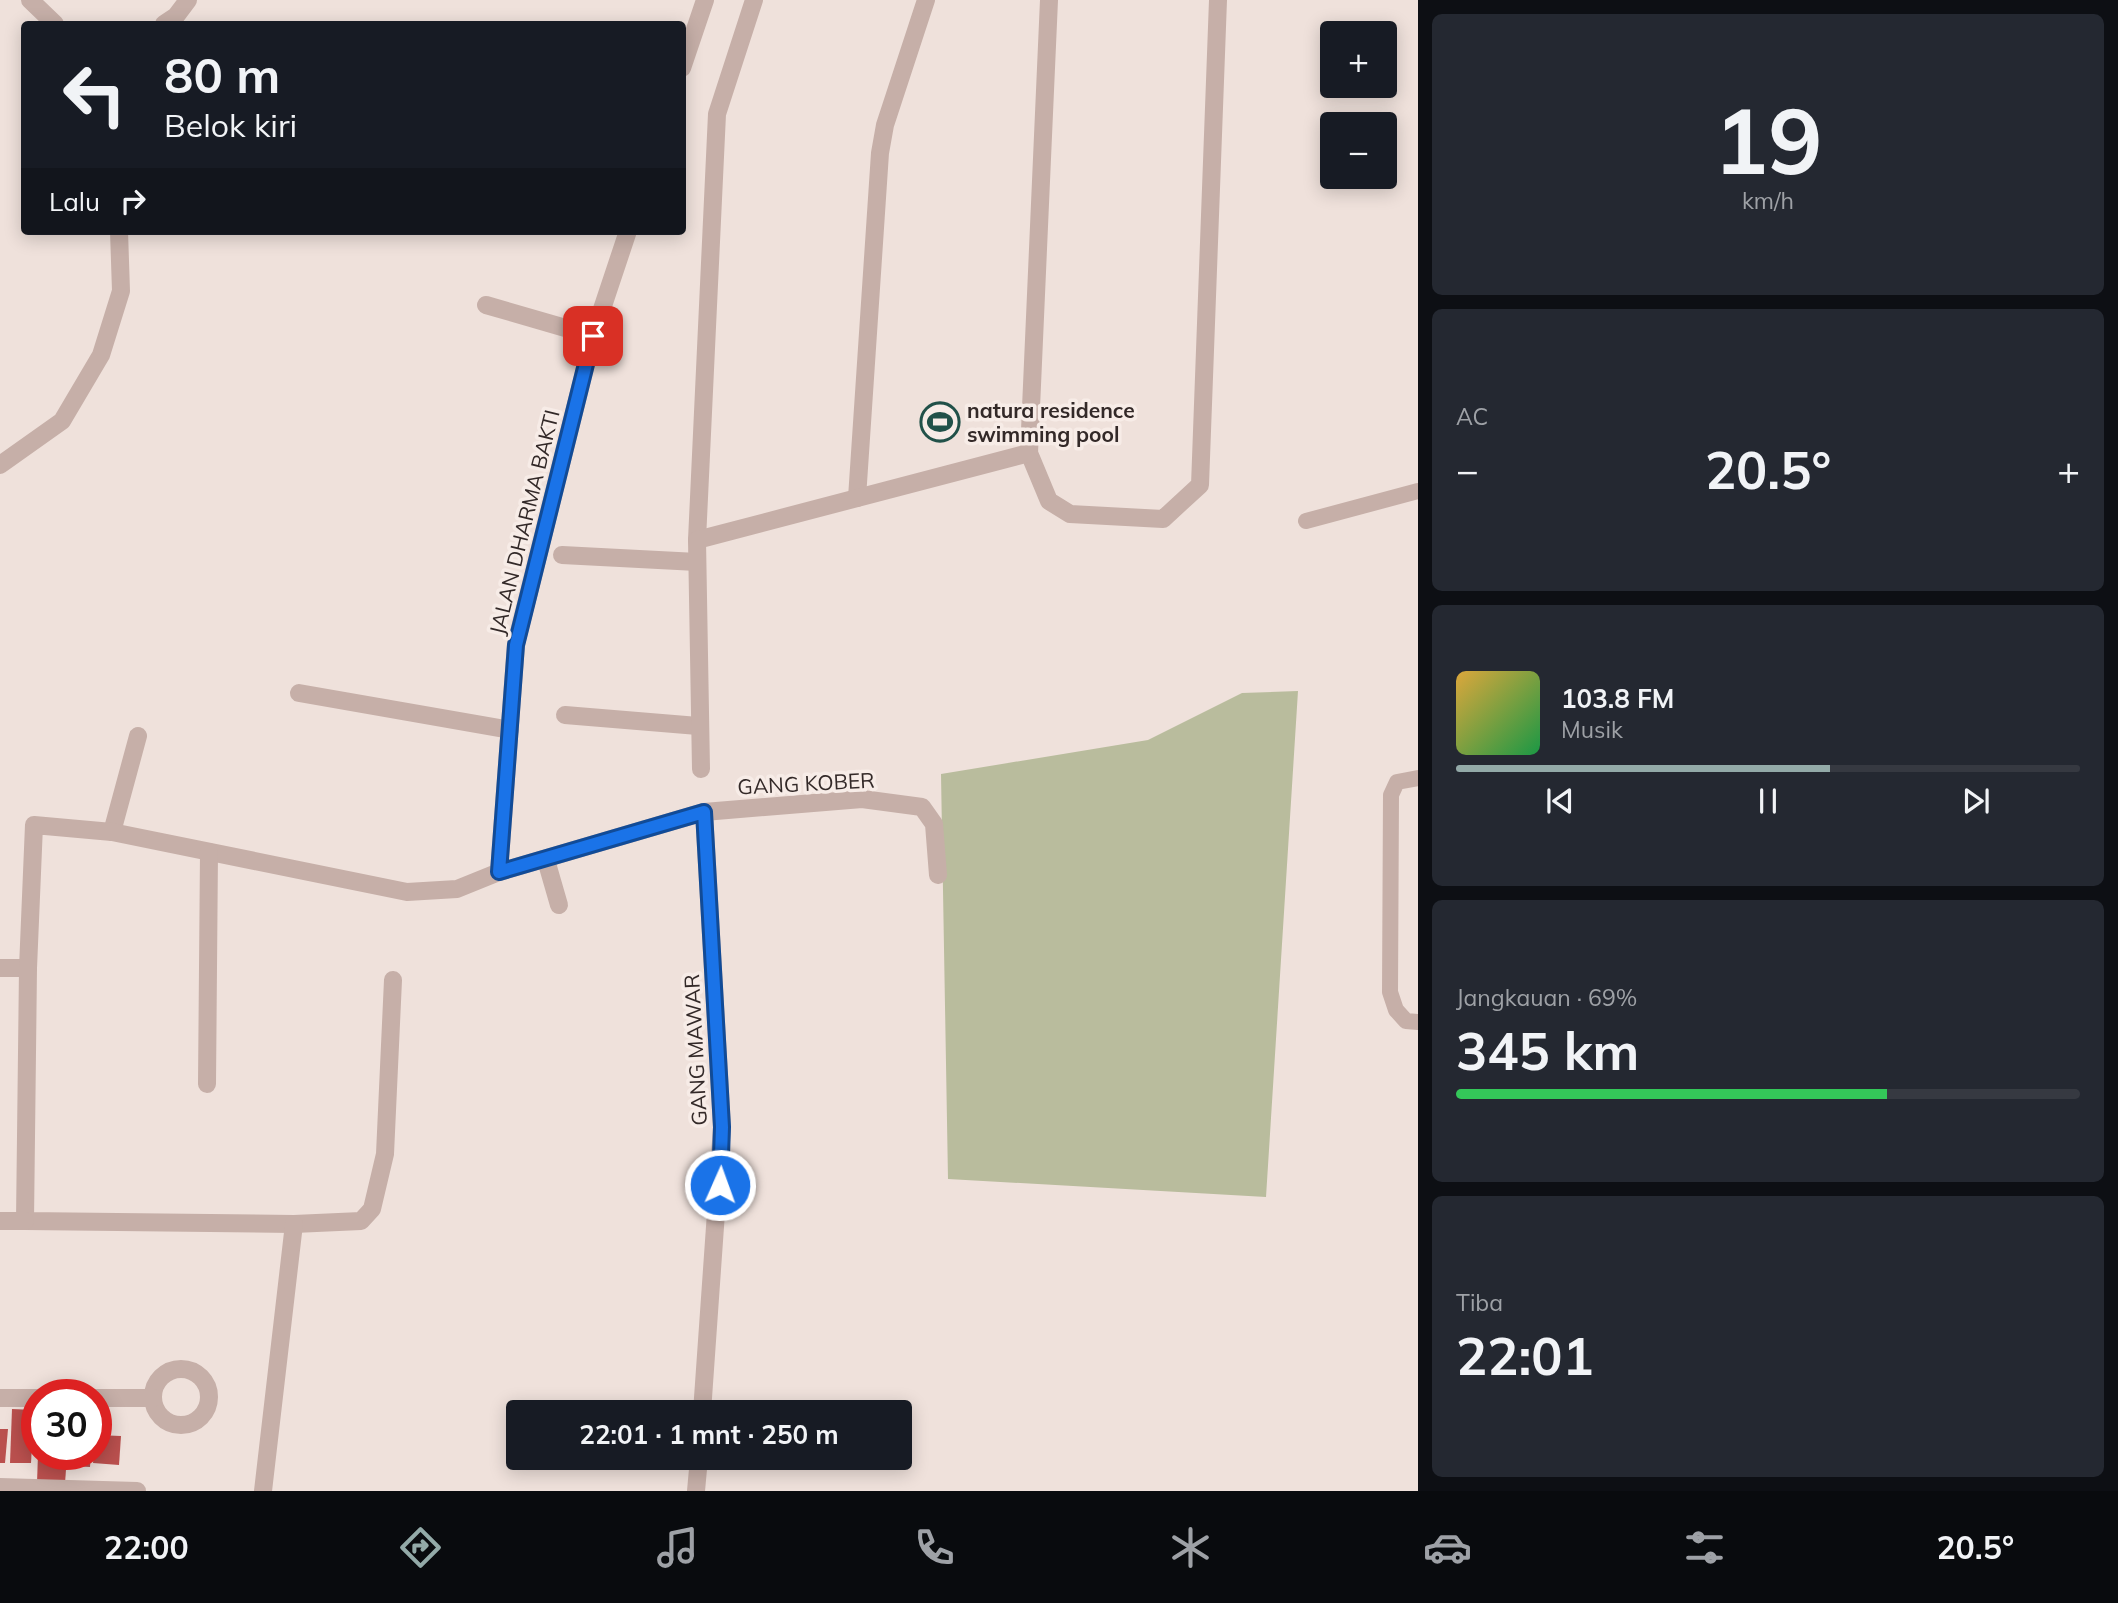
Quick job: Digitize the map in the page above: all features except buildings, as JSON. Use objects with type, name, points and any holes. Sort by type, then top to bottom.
[{"type":"street","points":[[30,0],[52,21]]},
{"type":"street","points":[[168,21],[188,0]]},
{"type":"street","points":[[686,56],[705,0]]},
{"type":"street","points":[[701,769],[698,726],[697,540],[717,114],[754,0]]},
{"type":"street","points":[[857,498],[880,153],[885,125],[926,0]]},
{"type":"street","points":[[1049,0],[1029,453],[1049,501],[1070,513],[1163,519],[1200,485],[1218,0]]},
{"type":"street","points":[[0,466],[62,421],[101,355],[121,291],[119,235]]},
{"type":"street","name":"JALAN DHARMA BAKTI","points":[[499,872],[516,645],[593,336],[627,235]]},
{"type":"street","points":[[486,305],[593,336]]},
{"type":"street","points":[[697,540],[1029,453]]},
{"type":"street","points":[[562,555],[697,562]]},
{"type":"street","points":[[299,693],[510,730]]},
{"type":"street","points":[[565,715],[698,726]]},
{"type":"street","points":[[112,832],[138,736]]},
{"type":"street","name":"GANG KOBER","points":[[28,968],[34,825],[112,832],[407,892],[457,890],[499,872],[704,812],[862,799],[922,807],[934,824],[938,875]]},
{"type":"street","name":"GANG MAWAR","points":[[703,1400],[722,1127],[704,812]]},
{"type":"street","points":[[207,1084],[209,852]]},
{"type":"street","points":[[546,860],[559,905]]},
{"type":"street","points":[[0,968],[28,968],[25,1222]]},
{"type":"street","points":[[0,1221],[295,1224],[361,1221],[372,1209],[385,1154],[393,980]]},
{"type":"street","points":[[263,1491],[295,1224]]},
{"type":"street","points":[[0,1398],[21,1398]]},
{"type":"street","points":[[112,1398],[153,1398]]},
{"type":"street","points":[[696,1491],[698,1470]]},
{"type":"street","points":[[0,1487],[137,1491]]},
{"type":"lane","points":[[1306,521],[1418,491]]},
{"type":"lane","points":[[1418,778],[1397,782],[1391,795],[1390,979],[1396,1010],[1406,1021],[1418,1022]]},
{"type":"green space","points":[[1298,691],[1266,1197],[948,1179],[941,774],[1148,740],[1242,693]]},
{"type":"place","name":"natura residence swimming pool","points":[[940,422]]},
{"type":"route","points":[[593,336],[516,645],[499,872],[704,812],[722,1127],[720,1185]]}]
